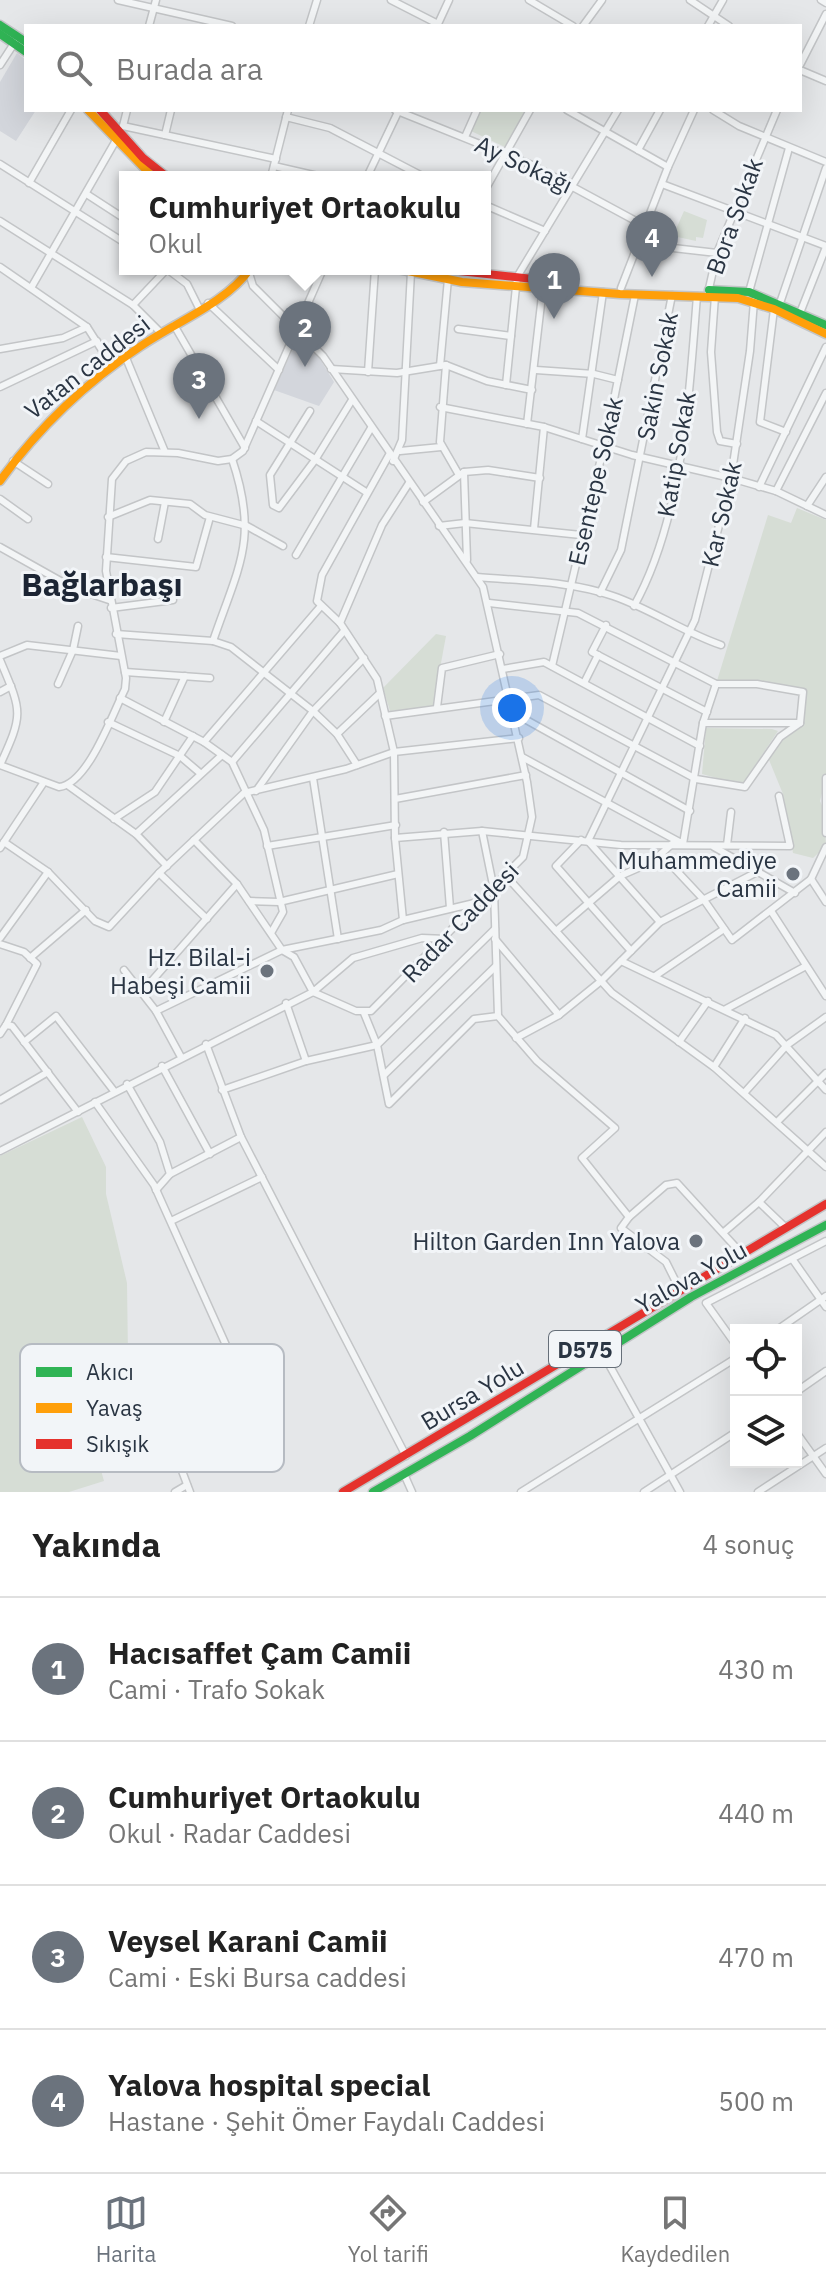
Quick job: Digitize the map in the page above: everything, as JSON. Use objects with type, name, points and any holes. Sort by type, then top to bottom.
[{"type":"main road","points":[[0,25],[22,42]]},
{"type":"main road","points":[[0,34],[22,42]]},
{"type":"main road","points":[[91,112],[160,171]]},
{"type":"main road","points":[[102,112],[148,171]]},
{"type":"main road","name":"Vatan caddesi","points":[[0,481],[47,419],[112,366],[238,286],[247,275]]},
{"type":"main road","points":[[427,275],[448,279],[710,294],[777,306],[826,325]]},
{"type":"main road","points":[[478,275],[543,287],[635,295],[697,296],[749,292],[826,334]]},
{"type":"main road","name":"Bursa Yolu","points":[[343,1492],[826,1204]]},
{"type":"main road","name":"Yalova Yolu","points":[[373,1492],[691,1297],[826,1225]]},
{"type":"street","points":[[118,0],[223,24]]},
{"type":"street","points":[[150,24],[156,0]]},
{"type":"street","points":[[310,24],[317,0]]},
{"type":"street","points":[[391,0],[435,24]]},
{"type":"street","points":[[437,24],[449,0]]},
{"type":"street","points":[[529,0],[570,24]]},
{"type":"street","points":[[584,24],[602,0]]},
{"type":"street","points":[[690,0],[726,24]]},
{"type":"street","points":[[709,24],[723,0]]},
{"type":"street","points":[[802,63],[826,14]]},
{"type":"street","points":[[0,65],[22,42]]},
{"type":"street","points":[[802,68],[826,81]]},
{"type":"street","points":[[29,183],[70,112]]},
{"type":"street","points":[[31,288],[88,195],[119,134],[126,112]]},
{"type":"street","points":[[165,135],[171,112]]},
{"type":"street","points":[[370,171],[397,112]]},
{"type":"street","name":"Ay Sokağı","points":[[400,112],[506,153],[645,226]]},
{"type":"street","points":[[465,137],[476,112]]},
{"type":"street","points":[[491,179],[529,112]]},
{"type":"street","points":[[571,112],[668,167]]},
{"type":"street","points":[[506,385],[517,281],[617,112]]},
{"type":"street","points":[[638,150],[659,112]]},
{"type":"street","points":[[621,288],[693,112]]},
{"type":"street","points":[[717,112],[826,165],[804,236],[777,306],[760,422],[786,432]]},
{"type":"street","name":"Bora Sokak","points":[[737,444],[720,441],[717,432],[710,294],[717,253],[776,112]]},
{"type":"street","points":[[273,171],[287,114],[330,128],[412,171]]},
{"type":"street","points":[[119,134],[165,135],[303,171]]},
{"type":"street","points":[[749,292],[789,148]]},
{"type":"street","points":[[0,164],[119,239]]},
{"type":"street","points":[[662,184],[826,246],[800,313]]},
{"type":"street","points":[[88,195],[119,215]]},
{"type":"street","points":[[491,208],[545,231]]},
{"type":"street","points":[[0,221],[133,305],[161,333]]},
{"type":"street","points":[[638,244],[717,253]]},
{"type":"street","points":[[0,267],[87,327],[112,366]]},
{"type":"street","points":[[133,305],[166,275]]},
{"type":"street","points":[[176,275],[193,291],[199,308]]},
{"type":"street","points":[[238,286],[253,286],[251,275]]},
{"type":"street","points":[[69,786],[84,771],[125,689],[125,672],[110,604],[106,557],[112,479],[118,468],[137,455],[165,452],[218,461],[232,459],[245,448],[321,275]]},
{"type":"street","points":[[368,372],[375,275]]},
{"type":"street","points":[[400,451],[411,275]]},
{"type":"street","points":[[448,279],[440,407],[441,447],[462,474],[467,561]]},
{"type":"street","name":"Radar Caddesi","points":[[253,286],[331,369],[477,577],[489,603],[526,775],[531,834],[523,857],[380,1005],[364,1013]]},
{"type":"street","points":[[527,424],[536,370],[543,287]]},
{"type":"street","points":[[582,439],[594,374],[603,292]]},
{"type":"street","name":"Esentepe Sokak","points":[[552,666],[635,295]]},
{"type":"street","name":"Sakin Sokak","points":[[600,593],[621,550],[672,295]]},
{"type":"street","name":"Katip Sokak","points":[[634,606],[658,560],[678,465],[697,296]]},
{"type":"street","name":"Kar Sokak","points":[[589,902],[556,866],[585,841],[688,634],[731,478],[754,301]]},
{"type":"street","points":[[208,303],[279,370]]},
{"type":"street","points":[[174,325],[245,448]]},
{"type":"street","points":[[0,349],[63,338],[87,327]]},
{"type":"street","points":[[458,329],[511,336]]},
{"type":"street","points":[[0,387],[97,341]]},
{"type":"street","points":[[759,487],[826,347]]},
{"type":"street","points":[[126,358],[165,452]]},
{"type":"street","points":[[331,369],[405,372],[443,365],[532,390]]},
{"type":"street","points":[[536,370],[594,374],[618,380]]},
{"type":"street","points":[[776,491],[826,393]]},
{"type":"street","points":[[310,411],[270,475],[273,505],[279,508],[315,460],[352,400]]},
{"type":"street","points":[[440,407],[544,427],[641,457],[731,478],[776,491],[826,515]]},
{"type":"street","points":[[256,421],[366,492]]},
{"type":"street","points":[[534,529],[544,427]]},
{"type":"street","points":[[296,555],[371,428]]},
{"type":"street","points":[[403,920],[395,838],[394,752],[377,679],[340,623],[317,601],[322,575],[366,492],[391,458],[400,451],[441,447]]},
{"type":"street","points":[[213,641],[245,548],[247,526],[244,497],[232,459]]},
{"type":"street","points":[[13,461],[48,484]]},
{"type":"street","points":[[423,502],[462,474],[488,470],[540,478]]},
{"type":"street","points":[[807,506],[826,477]]},
{"type":"street","points":[[340,623],[382,525],[409,483]]},
{"type":"street","points":[[0,499],[28,519]]},
{"type":"street","points":[[108,517],[150,500],[190,504],[210,517],[247,526],[283,546]]},
{"type":"street","points":[[158,539],[165,502]]},
{"type":"street","points":[[106,557],[196,567],[210,517]]},
{"type":"street","points":[[439,526],[465,523],[581,535]]},
{"type":"street","points":[[0,547],[73,588],[110,604],[173,600]]},
{"type":"street","points":[[477,577],[600,593],[634,606],[688,634],[721,645]]},
{"type":"street","points":[[385,716],[539,695],[696,779],[745,787],[780,737],[800,723],[803,692],[757,684],[716,684],[606,625],[566,612],[489,603]]},
{"type":"street","points":[[204,742],[321,606]]},
{"type":"street","points":[[606,625],[592,652],[707,712]]},
{"type":"street","points":[[58,684],[73,650],[78,626]]},
{"type":"street","points":[[232,762],[344,631]]},
{"type":"street","points":[[116,634],[213,641],[231,647],[313,711],[337,734],[357,765]]},
{"type":"street","points":[[121,656],[27,645],[0,658],[19,705],[19,716],[0,765],[44,782],[69,786],[136,834],[167,866]]},
{"type":"street","points":[[437,707],[442,668],[500,654]]},
{"type":"street","points":[[585,681],[598,655]]},
{"type":"street","points":[[256,791],[313,711],[364,658]]},
{"type":"street","points":[[503,669],[531,662],[552,666],[585,681],[700,746]]},
{"type":"street","points":[[125,672],[210,678]]},
{"type":"street","points":[[164,722],[185,676]]},
{"type":"street","points":[[683,844],[703,723],[716,684]]},
{"type":"street","points":[[0,692],[11,686]]},
{"type":"street","points":[[337,734],[379,694]]},
{"type":"street","points":[[120,698],[204,742],[232,762],[244,793],[260,821],[283,912],[271,933]]},
{"type":"street","points":[[512,712],[690,811]]},
{"type":"street","points":[[108,722],[180,756],[200,773]]},
{"type":"street","points":[[703,723],[800,723]]},
{"type":"street","points":[[114,819],[155,792],[193,736]]},
{"type":"street","points":[[44,782],[2,845],[48,872],[95,921],[109,927],[159,873],[244,793],[313,778],[394,752],[519,738]]},
{"type":"street","points":[[136,834],[222,755]]},
{"type":"street","points":[[522,757],[683,844]]},
{"type":"street","points":[[395,799],[526,775]]},
{"type":"street","points":[[313,778],[338,939]]},
{"type":"street","points":[[826,781],[826,833]]},
{"type":"street","points":[[395,838],[482,831],[585,841],[790,846],[779,796]]},
{"type":"street","points":[[727,845],[731,812]]},
{"type":"street","points":[[267,846],[396,825]]},
{"type":"street","points":[[482,831],[494,890],[498,1016],[516,1038],[615,1128],[582,1158],[629,1217]]},
{"type":"street","points":[[444,832],[450,908]]},
{"type":"street","points":[[194,840],[237,884],[282,950],[294,957],[313,992],[364,1013],[377,1045],[389,1104],[474,1019],[498,1016]]},
{"type":"street","points":[[585,841],[660,922]]},
{"type":"street","points":[[556,931],[620,876],[661,854],[672,844]]},
{"type":"street","points":[[712,845],[795,893]]},
{"type":"street","points":[[661,854],[704,900],[732,940],[811,879],[826,847]]},
{"type":"street","points":[[516,1038],[559,1015],[601,981],[660,922],[759,871]]},
{"type":"street","points":[[0,1034],[35,973],[37,964],[0,941],[48,872]]},
{"type":"street","points":[[159,873],[207,919]]},
{"type":"street","points":[[249,901],[279,902],[398,874]]},
{"type":"street","points":[[507,877],[601,981],[745,1092],[826,1167]]},
{"type":"street","points":[[811,879],[826,902]]},
{"type":"street","points":[[142,992],[237,884]]},
{"type":"street","points":[[156,1011],[282,950],[381,930],[403,920],[483,901]]},
{"type":"street","points":[[589,902],[631,951]]},
{"type":"street","points":[[30,958],[86,910]]},
{"type":"street","points":[[771,911],[826,996]]},
{"type":"street","points":[[222,1090],[306,1061],[377,1045],[495,929]]},
{"type":"street","points":[[655,976],[724,929]]},
{"type":"street","points":[[2,1147],[78,1112],[162,1066],[313,992],[353,958],[422,938],[446,939]]},
{"type":"street","points":[[495,939],[559,1015]]},
{"type":"street","points":[[621,961],[776,1035],[826,1090]]},
{"type":"street","points":[[384,1075],[496,965]]},
{"type":"street","points":[[726,1009],[806,966]]},
{"type":"street","points":[[124,970],[156,1011],[181,1057]]},
{"type":"street","points":[[679,1042],[708,1001]]},
{"type":"street","points":[[286,1003],[306,1061]]},
{"type":"street","points":[[24,1042],[56,1016],[114,1091]]},
{"type":"street","points":[[745,1092],[787,1045],[826,1017]]},
{"type":"street","points":[[714,1067],[745,1018]]},
{"type":"street","points":[[6,1025],[12,1026],[78,1112]]},
{"type":"street","points":[[206,1044],[241,1137],[406,1456]]},
{"type":"street","points":[[162,1066],[210,1154]]},
{"type":"street","points":[[0,1100],[48,1072]]},
{"type":"street","points":[[777,1122],[826,1073]]},
{"type":"street","points":[[127,1084],[160,1142],[170,1174]]},
{"type":"street","points":[[95,1102],[156,1190],[226,1344]]},
{"type":"street","points":[[724,1232],[759,1202],[826,1132]]},
{"type":"street","points":[[156,1190],[170,1174],[241,1137]]},
{"type":"street","points":[[171,1221],[262,1177]]},
{"type":"street","points":[[680,1290],[666,1262],[621,1228],[629,1217],[666,1185],[677,1183],[741,1253]]},
{"type":"street","points":[[759,1202],[786,1228]]},
{"type":"street","points":[[730,1337],[706,1303],[826,1241]]},
{"type":"street","points":[[793,1260],[823,1298],[826,1307]]},
{"type":"street","points":[[786,1324],[823,1298]]},
{"type":"street","points":[[602,1352],[680,1492]]},
{"type":"street","points":[[521,1492],[532,1489],[730,1362]]},
{"type":"street","points":[[802,1388],[826,1371]]},
{"type":"street","points":[[644,1492],[730,1436]]},
{"type":"street","points":[[802,1441],[826,1474]]},
{"type":"street","points":[[758,1492],[826,1448]]},
{"type":"street","points":[[404,1474],[412,1492]]},
{"type":"street","points":[[175,1492],[189,1489]]},
{"type":"shaded area","points":[[17,53],[24,58],[24,112],[35,112],[16,141],[0,131],[0,82]]},
{"type":"shaded area","points":[[480,112],[524,112],[507,148],[471,131]]},
{"type":"shaded area","points":[[684,211],[707,220],[703,238],[696,237],[696,241],[673,236]]},
{"type":"shaded area","points":[[298,338],[315,351],[334,382],[319,406],[274,390]]},
{"type":"shaded area","points":[[797,508],[826,520],[826,778],[820,801],[824,810],[826,846],[813,858],[793,853],[783,794],[767,755],[780,737],[800,723],[803,693],[757,684],[716,684],[768,515],[791,523]]},
{"type":"shaded area","points":[[436,634],[446,636],[433,706],[390,711],[383,688]]},
{"type":"shaded area","points":[[706,728],[778,731],[742,785],[702,774]]},
{"type":"shaded area","points":[[82,1117],[106,1167],[106,1194],[127,1283],[128,1344],[20,1344],[20,1472],[101,1472],[104,1481],[69,1492],[0,1492],[0,1156]]},
{"type":"traffic: fast","points":[[0,25],[24,41]]},
{"type":"traffic: fast","points":[[0,34],[24,51]]},
{"type":"traffic: fast","points":[[709,290],[749,292],[826,325]]},
{"type":"traffic: fast","points":[[373,1492],[470,1436],[691,1297],[826,1225]]},
{"type":"traffic: slow","points":[[90,112],[147,171]]},
{"type":"traffic: slow","points":[[0,481],[47,424],[101,375],[141,346],[214,302],[245,275]]},
{"type":"traffic: slow","points":[[428,275],[462,282],[620,294],[738,298],[774,309],[826,334]]},
{"type":"traffic: jam","points":[[102,112],[143,158],[159,171]]},
{"type":"traffic: jam","points":[[491,274],[570,283]]},
{"type":"traffic: jam","points":[[343,1492],[826,1204]]},
{"type":"place","name":"Yalova hospital special","points":[[652,277]]},
{"type":"place","name":"Hacısaffet Çam Camii","points":[[554,319]]},
{"type":"place","name":"Cumhuriyet Ortaokulu","points":[[305,367]]},
{"type":"place","name":"Veysel Karani Camii","points":[[199,419]]},
{"type":"place","name":"Muhammediye Camii","points":[[793,874]]},
{"type":"place","name":"Hz. Bilal-i Habeşi Camii","points":[[267,971]]},
{"type":"place","name":"Hilton Garden Inn Yalova","points":[[696,1241]]},
{"type":"district","name":"Bağlarbaşı","points":[[102,584]]}]
